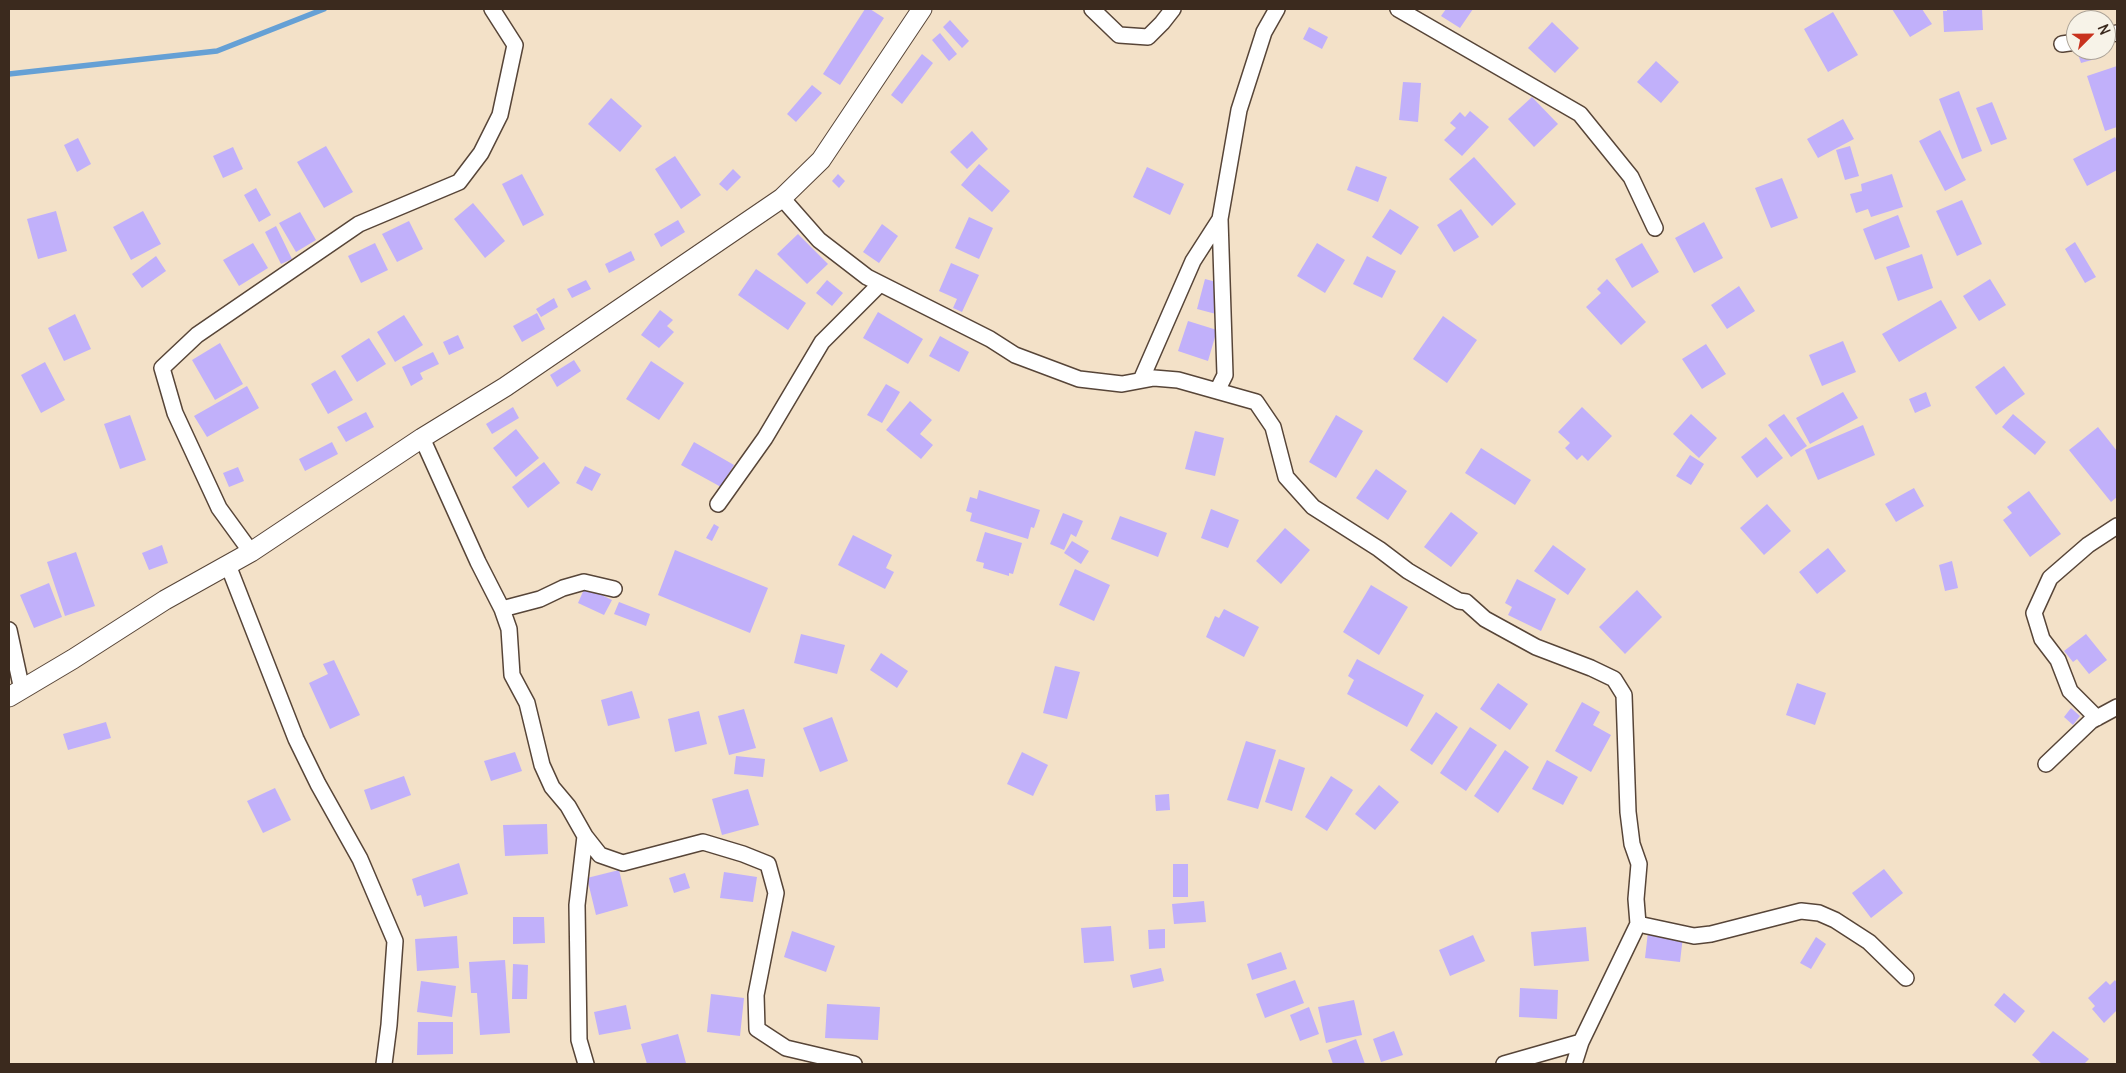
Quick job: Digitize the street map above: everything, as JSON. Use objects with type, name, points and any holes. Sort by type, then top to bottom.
[{"type":"street","points":[[251,552],[219,508],[175,413],[162,368],[197,336],[360,224],[459,182],[481,153],[500,115],[515,45],[492,9]]},
{"type":"street","points":[[9,630],[15,694],[165,600],[251,552],[422,438],[505,387],[782,198],[821,160],[922,9]]},
{"type":"street","points":[[1092,9],[1119,35],[1148,37],[1162,24],[1173,9]]},
{"type":"street","points":[[1217,391],[1225,375],[1220,219],[1239,110],[1264,32],[1277,9]]},
{"type":"street","points":[[1398,9],[1580,114],[1631,177],[1655,228]]},
{"type":"street","points":[[782,198],[819,240],[866,277],[1016,355],[1079,379],[1122,384],[1154,378],[1178,380],[1256,402],[1273,427],[1286,477],[1313,507],[1379,549],[1408,572],[1459,601],[1466,602],[1485,619],[1536,647],[1591,668],[1614,680],[1624,696],[1628,812],[1632,844],[1639,864],[1636,899],[1638,924],[1582,1042],[1574,1064]]},
{"type":"street","points":[[1141,380],[1193,261],[1220,219]]},
{"type":"street","points":[[718,504],[766,438],[822,342],[880,284]]},
{"type":"street","points":[[422,438],[478,562],[502,609],[508,629],[512,675],[527,703],[542,766],[552,787],[568,806],[585,836],[600,855],[623,863],[703,842],[768,864],[776,892],[756,995],[757,1029],[786,1048],[854,1064]]},
{"type":"street","points":[[2097,718],[2070,691],[2058,660],[2042,639],[2034,613],[2050,578],[2088,545],[2117,526]]},
{"type":"street","points":[[228,565],[296,739],[318,784],[360,859],[395,941],[389,1025],[384,1064]]},
{"type":"street","points":[[502,609],[584,582],[614,590]]},
{"type":"street","points":[[2046,764],[2091,721],[2117,707]]},
{"type":"street","points":[[585,836],[577,905],[578,1040],[586,1064]]},
{"type":"street","points":[[1638,924],[1694,936],[1711,934],[1801,911],[1819,914],[1835,920],[1869,942],[1906,978]]},
{"type":"street","points":[[1504,1064],[1582,1042]]},
{"type":"building","points":[[865,9],[870,9],[884,18],[840,85],[823,74]]},
{"type":"building","points":[[1446,9],[1473,9],[1460,28],[1441,16]]},
{"type":"building","points":[[1892,9],[1922,9],[1932,24],[1910,37]]},
{"type":"building","points":[[1947,9],[1982,9],[1983,30],[1944,32],[1943,11],[1947,11]]},
{"type":"building","points":[[1833,12],[1858,55],[1828,72],[1804,29]]},
{"type":"building","points":[[950,20],[969,41],[962,48],[943,27]]},
{"type":"building","points":[[1552,22],[1579,48],[1555,73],[1528,48]]},
{"type":"building","points":[[1309,27],[1328,37],[1322,49],[1303,39]]},
{"type":"building","points":[[940,33],[957,54],[949,61],[932,40]]},
{"type":"building","points":[[922,54],[933,63],[902,104],[891,95]]},
{"type":"building","points":[[2080,60],[2092,60],[2081,63]]},
{"type":"building","points":[[1656,61],[1679,82],[1661,103],[1637,82]]},
{"type":"building","points":[[2117,66],[2117,127],[2105,131],[2087,76]]},
{"type":"building","points":[[1403,82],[1421,83],[1418,122],[1399,120]]},
{"type":"building","points":[[812,85],[822,93],[796,122],[787,114]]},
{"type":"building","points":[[1959,91],[1982,151],[1962,159],[1939,99]]},
{"type":"building","points":[[1532,97],[1558,124],[1534,147],[1508,119]]},
{"type":"building","points":[[611,98],[642,126],[620,152],[588,124]]},
{"type":"building","points":[[1992,102],[2007,139],[1991,145],[1976,108]]},
{"type":"building","points":[[1470,111],[1489,127],[1462,156],[1444,140],[1456,128],[1450,123],[1460,112],[1465,117]]},
{"type":"building","points":[[1843,119],[1854,139],[1818,158],[1807,139]]},
{"type":"building","points":[[1940,130],[1966,180],[1945,191],[1919,141]]},
{"type":"building","points":[[972,131],[988,149],[967,169],[950,152]]},
{"type":"building","points":[[2115,137],[2117,141],[2117,170],[2087,186],[2073,159]]},
{"type":"building","points":[[78,138],[91,164],[77,172],[64,145]]},
{"type":"building","points":[[326,146],[353,192],[324,208],[297,162]]},
{"type":"building","points":[[1850,146],[1859,176],[1845,180],[1836,150]]},
{"type":"building","points":[[233,147],[243,169],[223,178],[213,156]]},
{"type":"building","points":[[675,156],[701,195],[681,209],[655,169]]},
{"type":"building","points":[[1474,157],[1516,204],[1492,226],[1449,179]]},
{"type":"building","points":[[979,164],[1010,191],[992,212],[961,185]]},
{"type":"building","points":[[1356,166],[1387,177],[1378,202],[1347,190]]},
{"type":"building","points":[[1147,167],[1184,184],[1170,215],[1133,197]]},
{"type":"building","points":[[733,169],[741,177],[727,191],[719,184]]},
{"type":"building","points":[[522,174],[544,215],[523,226],[502,184]]},
{"type":"building","points":[[838,174],[845,181],[839,188],[832,181]]},
{"type":"building","points":[[1892,174],[1903,207],[1871,217],[1868,209],[1856,213],[1850,194],[1862,191],[1861,184]]},
{"type":"building","points":[[1782,178],[1798,218],[1771,228],[1755,188]]},
{"type":"building","points":[[256,188],[271,215],[259,222],[244,195]]},
{"type":"building","points":[[1962,200],[1982,244],[1957,256],[1936,211]]},
{"type":"building","points":[[473,203],[505,241],[485,258],[454,219]]},
{"type":"building","points":[[1390,209],[1419,227],[1401,255],[1372,237]]},
{"type":"building","points":[[1461,209],[1479,237],[1454,252],[1437,225]]},
{"type":"building","points":[[56,211],[67,251],[38,259],[27,219]]},
{"type":"building","points":[[143,211],[161,244],[131,260],[113,227]]},
{"type":"building","points":[[300,212],[316,240],[296,252],[279,223]]},
{"type":"building","points":[[1898,215],[1910,247],[1875,260],[1863,229]]},
{"type":"building","points":[[969,217],[993,228],[979,259],[955,248]]},
{"type":"building","points":[[678,220],[685,232],[661,247],[654,234]]},
{"type":"building","points":[[409,221],[423,249],[397,262],[382,234]]},
{"type":"building","points":[[1704,222],[1723,258],[1694,273],[1675,238]]},
{"type":"building","points":[[882,224],[898,236],[879,263],[863,252]]},
{"type":"building","points":[[276,226],[292,259],[281,264],[265,232]]},
{"type":"building","points":[[798,234],[828,264],[807,284],[777,254]]},
{"type":"building","points":[[2075,242],[2096,277],[2085,283],[2065,249]]},
{"type":"building","points":[[253,243],[268,268],[239,286],[223,260]]},
{"type":"building","points":[[375,243],[388,270],[361,283],[348,256]]},
{"type":"building","points":[[1317,243],[1345,260],[1325,293],[1297,276]]},
{"type":"building","points":[[1642,243],[1659,272],[1632,288],[1615,259]]},
{"type":"building","points":[[631,251],[635,260],[609,273],[605,264]]},
{"type":"building","points":[[1922,254],[1933,288],[1898,301],[1886,267]]},
{"type":"building","points":[[156,256],[166,271],[142,288],[132,274]]},
{"type":"building","points":[[1367,256],[1396,271],[1382,298],[1353,284]]},
{"type":"building","points":[[951,263],[979,275],[962,312],[953,308],[957,299],[939,291]]},
{"type":"building","points":[[756,269],[806,303],[788,330],[738,295]]},
{"type":"building","points":[[1205,279],[1224,284],[1216,314],[1197,309]]},
{"type":"building","points":[[1607,279],[1646,322],[1621,345],[1586,307],[1601,293],[1597,289]]},
{"type":"building","points":[[1990,279],[2006,305],[1979,321],[1963,296]]},
{"type":"building","points":[[586,280],[591,289],[572,298],[567,289]]},
{"type":"building","points":[[827,280],[843,293],[832,306],[816,293]]},
{"type":"building","points":[[1739,286],[1755,311],[1727,329],[1711,305]]},
{"type":"building","points":[[554,298],[558,307],[541,317],[536,309]]},
{"type":"building","points":[[1941,300],[1957,328],[1899,362],[1882,334]]},
{"type":"building","points":[[660,310],[673,320],[667,326],[674,332],[659,348],[641,335]]},
{"type":"building","points":[[878,312],[923,339],[908,364],[863,338]]},
{"type":"building","points":[[537,313],[545,329],[522,342],[513,326]]},
{"type":"building","points":[[75,314],[91,349],[64,361],[48,328]]},
{"type":"building","points":[[404,315],[423,345],[395,362],[377,332]]},
{"type":"building","points":[[1443,316],[1477,340],[1447,383],[1413,359]]},
{"type":"building","points":[[1188,321],[1217,330],[1208,361],[1178,351]]},
{"type":"building","points":[[458,335],[464,348],[449,355],[443,342]]},
{"type":"building","points":[[940,336],[969,352],[959,372],[929,356]]},
{"type":"building","points":[[369,338],[386,364],[357,382],[341,356]]},
{"type":"building","points":[[1843,341],[1856,372],[1822,386],[1809,355]]},
{"type":"building","points":[[220,343],[243,384],[215,400],[192,360]]},
{"type":"building","points":[[1706,344],[1726,374],[1702,389],[1682,359]]},
{"type":"building","points":[[433,352],[439,364],[420,373],[423,379],[411,386],[402,367]]},
{"type":"building","points":[[574,360],[581,371],[557,387],[550,375]]},
{"type":"building","points":[[651,361],[684,383],[659,420],[626,399]]},
{"type":"building","points":[[45,362],[65,400],[41,413],[21,375]]},
{"type":"building","points":[[2004,366],[2025,394],[1996,415],[1975,387]]},
{"type":"building","points":[[335,370],[353,400],[328,414],[311,384]]},
{"type":"building","points":[[886,384],[900,392],[882,423],[867,415]]},
{"type":"building","points":[[247,386],[259,408],[207,437],[194,416]]},
{"type":"building","points":[[1843,392],[1858,418],[1810,444],[1796,418]]},
{"type":"building","points":[[1926,392],[1931,406],[1915,413],[1909,399]]},
{"type":"building","points":[[910,401],[932,420],[920,434],[933,445],[921,459],[886,430]]},
{"type":"building","points":[[513,407],[519,418],[492,434],[486,424]]},
{"type":"building","points":[[1582,407],[1612,436],[1588,461],[1582,455],[1577,460],[1565,448],[1570,443],[1558,432]]},
{"type":"building","points":[[366,412],[374,427],[346,442],[337,427]]},
{"type":"building","points":[[1691,414],[1717,438],[1699,458],[1673,434]]},
{"type":"building","points":[[1784,414],[1807,446],[1791,457],[1768,425]]},
{"type":"building","points":[[2013,414],[2046,442],[2035,455],[2002,427]]},
{"type":"building","points":[[130,415],[146,460],[120,469],[104,424]]},
{"type":"building","points":[[1336,415],[1363,431],[1336,478],[1309,462]]},
{"type":"building","points":[[1863,425],[1875,455],[1818,480],[1805,450]]},
{"type":"building","points":[[2098,427],[2117,451],[2117,497],[2111,502],[2069,450]]},
{"type":"building","points":[[516,429],[539,458],[516,477],[493,448]]},
{"type":"building","points":[[1195,431],[1224,438],[1215,476],[1185,469]]},
{"type":"building","points":[[1766,437],[1783,458],[1757,478],[1741,457]]},
{"type":"building","points":[[332,442],[338,454],[305,471],[299,459]]},
{"type":"building","points":[[694,442],[734,465],[721,487],[681,465]]},
{"type":"building","points":[[1481,448],[1531,480],[1515,505],[1465,473]]},
{"type":"building","points":[[1690,455],[1704,464],[1691,485],[1676,476]]},
{"type":"building","points":[[544,462],[560,483],[528,508],[512,487]]},
{"type":"building","points":[[585,466],[601,474],[592,491],[576,483]]},
{"type":"building","points":[[238,467],[244,481],[229,487],[223,473]]},
{"type":"building","points":[[1376,469],[1407,491],[1388,520],[1356,498]]},
{"type":"building","points":[[1914,488],[1924,506],[1896,522],[1885,504]]},
{"type":"building","points":[[979,490],[1040,510],[1034,528],[1031,527],[1028,539],[970,521],[972,513],[966,511],[970,497],[977,499]]},
{"type":"building","points":[[2029,491],[2061,534],[2030,557],[2003,520],[2012,513],[2007,507]]},
{"type":"building","points":[[1767,504],[1791,531],[1764,555],[1740,528]]},
{"type":"building","points":[[1211,509],[1239,520],[1228,548],[1201,538]]},
{"type":"building","points":[[1451,512],[1478,533],[1451,567],[1424,547]]},
{"type":"building","points":[[1063,513],[1083,521],[1076,537],[1071,534],[1064,550],[1050,544]]},
{"type":"building","points":[[1120,516],[1167,533],[1158,557],[1111,539]]},
{"type":"building","points":[[714,524],[719,527],[712,541],[706,538]]},
{"type":"building","points":[[1285,528],[1310,550],[1281,584],[1256,561]]},
{"type":"building","points":[[985,532],[1022,543],[1013,574],[1009,573],[1009,576],[983,568],[984,563],[976,561]]},
{"type":"building","points":[[853,535],[892,555],[886,568],[894,572],[885,589],[838,565]]},
{"type":"building","points":[[1072,541],[1089,551],[1081,564],[1064,553]]},
{"type":"building","points":[[162,545],[168,563],[149,570],[142,553]]},
{"type":"building","points":[[1553,545],[1586,569],[1568,595],[1534,571]]},
{"type":"building","points":[[1828,548],[1846,571],[1817,594],[1799,572]]},
{"type":"building","points":[[675,550],[768,588],[750,633],[658,595]]},
{"type":"building","points":[[76,552],[95,606],[65,616],[47,562]]},
{"type":"building","points":[[1952,561],[1958,588],[1945,591],[1939,565]]},
{"type":"building","points":[[1075,569],[1110,585],[1094,621],[1059,605]]},
{"type":"building","points":[[1517,579],[1556,599],[1541,631],[1508,615],[1512,607],[1505,603]]},
{"type":"building","points":[[49,583],[62,617],[34,628],[20,595]]},
{"type":"building","points":[[1371,585],[1408,607],[1379,655],[1343,632]]},
{"type":"building","points":[[585,587],[612,600],[604,615],[578,603]]},
{"type":"building","points":[[1637,590],[1662,617],[1625,654],[1599,627]]},
{"type":"building","points":[[619,602],[650,614],[646,626],[614,614]]},
{"type":"building","points":[[1224,609],[1259,627],[1244,657],[1206,637],[1215,616],[1219,618]]},
{"type":"building","points":[[801,634],[845,645],[837,674],[794,663]]},
{"type":"building","points":[[2086,634],[2107,660],[2089,674],[2077,659],[2073,662],[2064,651]]},
{"type":"building","points":[[881,653],[908,671],[897,688],[870,670]]},
{"type":"building","points":[[1357,659],[1424,695],[1407,727],[1347,694],[1354,680],[1348,676]]},
{"type":"building","points":[[334,660],[360,715],[330,729],[309,683],[328,674],[323,664]]},
{"type":"building","points":[[1055,666],[1080,672],[1067,719],[1043,713]]},
{"type":"building","points":[[1498,683],[1528,704],[1510,730],[1480,709]]},
{"type":"building","points":[[1797,683],[1826,693],[1815,725],[1786,715]]},
{"type":"building","points":[[632,691],[640,718],[608,726],[601,700]]},
{"type":"building","points":[[1582,702],[1600,712],[1593,725],[1611,735],[1591,772],[1555,751]]},
{"type":"building","points":[[2071,708],[2080,716],[2073,725],[2064,717]]},
{"type":"building","points":[[744,709],[756,748],[729,755],[718,716]]},
{"type":"building","points":[[699,711],[707,744],[675,752],[668,719]]},
{"type":"building","points":[[1436,712],[1458,727],[1432,765],[1410,750]]},
{"type":"building","points":[[832,717],[848,761],[820,772],[803,728]]},
{"type":"building","points":[[106,722],[111,738],[68,750],[63,734]]},
{"type":"building","points":[[1470,727],[1497,745],[1466,791],[1440,773]]},
{"type":"building","points":[[1246,741],[1276,750],[1258,809],[1227,800]]},
{"type":"building","points":[[1505,750],[1529,767],[1498,813],[1474,796]]},
{"type":"building","points":[[515,752],[522,771],[491,781],[484,761]]},
{"type":"building","points":[[1022,752],[1048,765],[1033,796],[1007,784]]},
{"type":"building","points":[[736,756],[765,759],[763,777],[734,774]]},
{"type":"building","points":[[1279,759],[1305,768],[1292,811],[1265,802]]},
{"type":"building","points":[[1547,760],[1578,777],[1563,805],[1532,789]]},
{"type":"building","points":[[404,776],[411,795],[371,810],[364,790]]},
{"type":"building","points":[[1331,776],[1353,790],[1327,831],[1305,817]]},
{"type":"building","points":[[1379,785],[1399,802],[1375,830],[1355,814]]},
{"type":"building","points":[[275,788],[291,820],[263,833],[247,801]]},
{"type":"building","points":[[748,789],[759,825],[722,835],[712,799]]},
{"type":"building","points":[[1169,794],[1170,810],[1156,811],[1155,795]]},
{"type":"building","points":[[547,824],[548,854],[505,856],[503,825]]},
{"type":"building","points":[[459,863],[468,894],[424,907],[421,895],[417,896],[412,879]]},
{"type":"building","points":[[1173,864],[1188,864],[1188,897],[1173,897]]},
{"type":"building","points":[[1884,869],[1903,893],[1871,918],[1852,893]]},
{"type":"building","points":[[619,870],[628,906],[596,915],[587,878]]},
{"type":"building","points":[[724,872],[757,877],[753,902],[720,898]]},
{"type":"building","points":[[685,873],[690,888],[674,893],[669,878]]},
{"type":"building","points":[[1204,901],[1206,922],[1174,924],[1172,904]]},
{"type":"building","points":[[513,917],[544,917],[545,943],[513,944]]},
{"type":"building","points":[[1111,926],[1114,961],[1084,963],[1081,928]]},
{"type":"building","points":[[1586,927],[1589,961],[1534,966],[1531,932]]},
{"type":"building","points":[[1165,929],[1165,948],[1149,949],[1148,930]]},
{"type":"building","points":[[792,931],[835,946],[826,972],[784,957]]},
{"type":"building","points":[[1648,932],[1683,936],[1680,962],[1645,958]]},
{"type":"building","points":[[1473,935],[1485,961],[1450,976],[1439,950]]},
{"type":"building","points":[[457,936],[459,968],[417,971],[415,939]]},
{"type":"building","points":[[1816,937],[1826,944],[1811,969],[1800,963]]},
{"type":"building","points":[[1281,952],[1287,969],[1252,980],[1247,964]]},
{"type":"building","points":[[505,960],[510,1033],[480,1035],[477,993],[471,993],[469,962]]},
{"type":"building","points":[[513,964],[528,965],[527,999],[512,999]]},
{"type":"building","points":[[1161,968],[1164,981],[1133,988],[1130,975]]},
{"type":"building","points":[[1295,980],[1304,1003],[1265,1018],[1256,994]]},
{"type":"building","points":[[2115,980],[2117,983],[2117,1010],[2104,1023],[2092,1009],[2095,1006],[2088,998],[2106,981],[2110,985]]},
{"type":"building","points":[[421,981],[456,986],[452,1017],[417,1012]]},
{"type":"building","points":[[1520,988],[1558,990],[1557,1019],[1519,1017]]},
{"type":"building","points":[[2004,993],[2025,1011],[2015,1023],[1994,1005]]},
{"type":"building","points":[[711,994],[744,998],[740,1036],[707,1032]]},
{"type":"building","points":[[1354,1000],[1362,1035],[1326,1043],[1318,1007]]},
{"type":"building","points":[[827,1004],[880,1007],[878,1040],[825,1038]]},
{"type":"building","points":[[626,1005],[631,1029],[599,1035],[594,1012]]},
{"type":"building","points":[[1309,1007],[1319,1034],[1300,1041],[1290,1015]]},
{"type":"building","points":[[418,1022],[453,1022],[453,1054],[417,1055]]},
{"type":"building","points":[[1394,1031],[1403,1055],[1381,1062],[1373,1039]]},
{"type":"building","points":[[2053,1031],[2089,1059],[2084,1064],[2042,1064],[2032,1055]]},
{"type":"building","points":[[678,1034],[686,1063],[647,1064],[641,1044]]},
{"type":"building","points":[[1356,1039],[1365,1064],[1333,1064],[1328,1050]]},
{"type":"waterway","points":[[9,74],[217,51],[324,9]]}]
